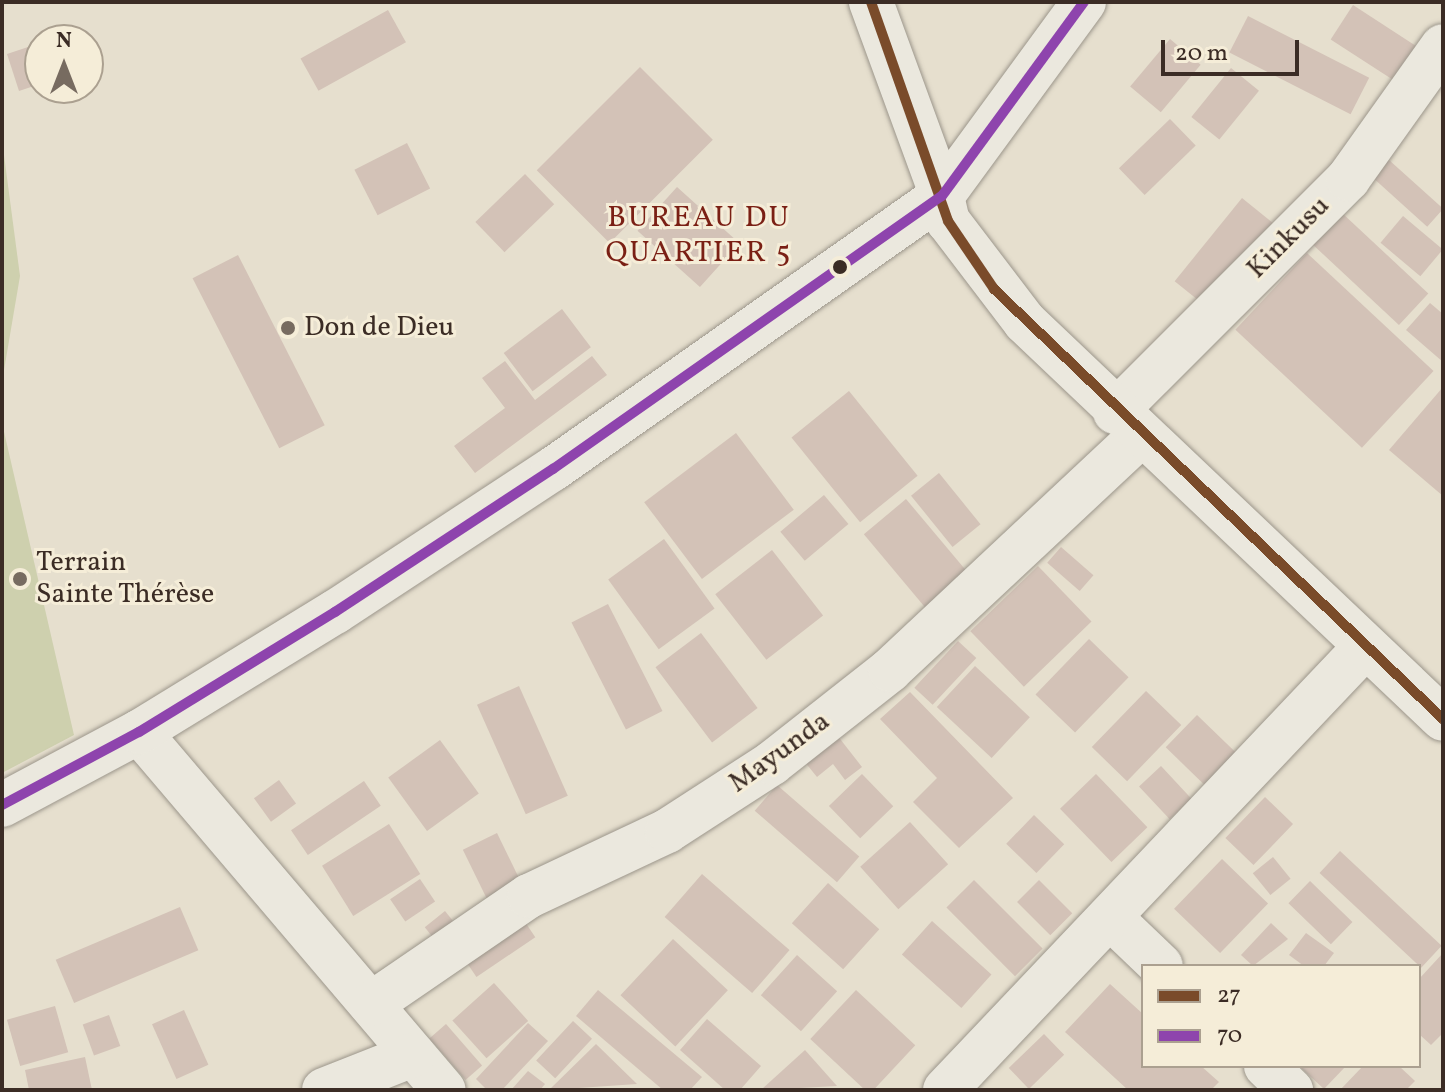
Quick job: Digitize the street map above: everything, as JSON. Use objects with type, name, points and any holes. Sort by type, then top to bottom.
[{"type":"street","points":[[871,2],[942,196],[948,221],[994,289],[1128,424],[1365,647],[1438,703]]},
{"type":"street","points":[[2,805],[139,732],[553,469],[942,196],[1084,2]]},
{"type":"street","name":"Kinkusu","points":[[1128,424],[1348,179],[1443,46]]},
{"type":"street","name":"Mayunda","points":[[371,1004],[529,896],[667,831],[772,763],[890,670],[1128,424]]},
{"type":"street","points":[[945,1090],[1365,647]]},
{"type":"street","points":[[139,732],[444,1090]]},
{"type":"street","points":[[1111,918],[1159,964]]},
{"type":"street","points":[[324,1090],[413,1055]]},
{"type":"street","points":[[1268,1068],[1291,1090]]},
{"type":"green space","points":[[2,140],[20,276],[2,382]]},
{"type":"green space","name":"Terrain Sainte Thérèse","points":[[2,423],[74,735],[2,773]]},
{"type":"building","points":[[1353,5],[1422,50],[1399,84],[1331,39]]},
{"type":"building","points":[[388,10],[406,42],[318,91],[301,58]]},
{"type":"building","points":[[1248,16],[1369,78],[1351,114],[1229,53]]},
{"type":"building","points":[[1170,39],[1201,65],[1161,112],[1130,86]]},
{"type":"building","points":[[24,48],[24,89],[19,91],[7,54]]},
{"type":"building","points":[[640,67],[713,140],[610,243],[537,170]]},
{"type":"building","points":[[1231,68],[1259,91],[1219,140],[1191,117]]},
{"type":"building","points":[[1170,119],[1196,146],[1145,195],[1119,168]]},
{"type":"building","points":[[407,143],[430,188],[378,215],[354,170]]},
{"type":"building","points":[[1389,160],[1443,209],[1427,227],[1373,178]]},
{"type":"building","points":[[525,174],[554,204],[505,252],[475,222]]},
{"type":"building","points":[[677,187],[739,243],[700,287],[638,231]]},
{"type":"building","points":[[1242,198],[1278,227],[1210,310],[1175,281]]},
{"type":"building","points":[[1342,213],[1428,293],[1399,325],[1313,244]]},
{"type":"building","points":[[1403,216],[1443,249],[1420,276],[1381,243]]},
{"type":"building","points":[[1307,253],[1434,371],[1362,448],[1235,330]]},
{"type":"building","points":[[238,255],[325,425],[279,448],[193,278]]},
{"type":"building","points":[[1430,303],[1443,314],[1443,362],[1406,330]]},
{"type":"building","points":[[562,309],[591,347],[533,391],[504,353]]},
{"type":"building","points":[[592,356],[607,375],[475,473],[454,446],[505,408],[482,378],[505,361],[535,400]]},
{"type":"building","points":[[1443,387],[1443,496],[1389,450]]},
{"type":"building","points":[[849,391],[918,476],[860,522],[791,438]]},
{"type":"building","points":[[736,433],[794,510],[702,579],[644,502]]},
{"type":"building","points":[[939,473],[981,524],[953,547],[911,496]]},
{"type":"building","points":[[824,495],[848,524],[805,561],[780,532]]},
{"type":"building","points":[[906,499],[970,575],[928,610],[864,534]]},
{"type":"building","points":[[664,539],[715,609],[659,649],[608,580]]},
{"type":"building","points":[[1061,547],[1093,575],[1080,591],[1047,563]]},
{"type":"building","points":[[772,550],[823,615],[766,660],[715,594]]},
{"type":"building","points":[[1038,566],[1091,621],[1024,687],[970,631]]},
{"type":"building","points":[[608,604],[662,711],[626,730],[571,623]]},
{"type":"building","points":[[701,633],[758,708],[712,742],[655,667]]},
{"type":"building","points":[[1089,639],[1129,677],[1075,733],[1036,694]]},
{"type":"building","points":[[958,641],[976,658],[933,705],[914,688]]},
{"type":"building","points":[[975,666],[1030,717],[992,758],[937,707]]},
{"type":"building","points":[[519,686],[568,796],[526,814],[477,705]]},
{"type":"building","points":[[1146,691],[1181,725],[1127,781],[1092,747]]},
{"type":"building","points":[[910,692],[1013,798],[959,848],[913,802],[937,778],[880,719]]},
{"type":"building","points":[[1197,715],[1242,759],[1211,791],[1166,747]]},
{"type":"building","points":[[837,735],[862,767],[845,780],[833,764],[817,777],[804,761]]},
{"type":"building","points":[[440,740],[479,793],[427,831],[388,778]]},
{"type":"building","points":[[1161,766],[1192,799],[1170,819],[1139,786]]},
{"type":"building","points":[[862,774],[893,806],[860,838],[829,806]]},
{"type":"building","points":[[1096,774],[1147,827],[1111,862],[1060,809]]},
{"type":"building","points":[[279,780],[296,803],[271,822],[254,798]]},
{"type":"building","points":[[364,781],[381,806],[308,855],[291,830]]},
{"type":"building","points":[[777,785],[859,857],[837,882],[755,811]]},
{"type":"building","points":[[1265,797],[1293,824],[1253,865],[1225,838]]},
{"type":"building","points":[[1034,815],[1064,844],[1036,873],[1006,844]]},
{"type":"building","points":[[910,822],[948,864],[898,909],[860,867]]},
{"type":"building","points":[[389,824],[420,874],[353,916],[322,866]]},
{"type":"building","points":[[497,833],[521,882],[487,899],[463,850]]},
{"type":"building","points":[[1340,851],[1442,946],[1421,968],[1421,964],[1417,964],[1320,873]]},
{"type":"building","points":[[1273,857],[1291,879],[1270,895],[1253,873]]},
{"type":"building","points":[[1222,859],[1268,903],[1220,953],[1174,909]]},
{"type":"building","points":[[702,874],[790,950],[752,993],[665,917]]},
{"type":"building","points":[[420,879],[435,901],[405,922],[390,899]]},
{"type":"building","points":[[974,880],[1043,949],[1015,976],[946,908]]},
{"type":"building","points":[[1039,880],[1072,913],[1050,935],[1017,902]]},
{"type":"building","points":[[1310,881],[1352,922],[1331,944],[1288,903]]},
{"type":"building","points":[[828,883],[879,929],[843,969],[792,923]]},
{"type":"building","points":[[180,907],[198,950],[74,1003],[56,960]]},
{"type":"building","points":[[445,911],[454,922],[434,938],[425,927]]},
{"type":"building","points":[[523,919],[535,937],[476,977],[464,959]]},
{"type":"building","points":[[932,921],[991,975],[961,1008],[902,954]]},
{"type":"building","points":[[1271,923],[1288,939],[1256,964],[1251,964],[1241,955]]},
{"type":"building","points":[[1306,933],[1334,953],[1326,964],[1301,964],[1289,955]]},
{"type":"building","points":[[673,939],[728,990],[675,1046],[620,995]]},
{"type":"building","points":[[1443,953],[1443,1033],[1431,1045],[1421,1036],[1421,977]]},
{"type":"building","points":[[797,955],[837,991],[801,1031],[761,995]]},
{"type":"building","points":[[494,983],[528,1021],[487,1058],[452,1020]]},
{"type":"building","points":[[1110,984],[1141,1012],[1141,1068],[1203,1068],[1219,1082],[1211,1090],[1128,1090],[1065,1032]]},
{"type":"building","points":[[598,990],[702,1077],[690,1090],[663,1090],[576,1016]]},
{"type":"building","points":[[856,990],[915,1045],[874,1090],[865,1090],[810,1039]]},
{"type":"building","points":[[55,1006],[68,1052],[20,1066],[7,1020]]},
{"type":"building","points":[[184,1010],[208,1065],[176,1079],[152,1024]]},
{"type":"building","points":[[109,1015],[120,1046],[94,1056],[83,1025]]},
{"type":"building","points":[[707,1019],[761,1066],[740,1090],[725,1090],[680,1050]]},
{"type":"building","points":[[573,1021],[592,1039],[555,1078],[536,1060]]},
{"type":"building","points":[[528,1023],[548,1041],[502,1090],[487,1090],[476,1079]]},
{"type":"building","points":[[446,1024],[482,1066],[465,1080],[429,1038]]},
{"type":"building","points":[[1044,1034],[1064,1055],[1029,1089],[1009,1068]]},
{"type":"building","points":[[596,1044],[637,1084],[549,1090]]},
{"type":"building","points":[[805,1050],[837,1086],[761,1090]]},
{"type":"building","points":[[85,1057],[92,1090],[29,1090],[25,1070]]},
{"type":"building","points":[[1301,1068],[1344,1068],[1324,1089]]},
{"type":"building","points":[[1361,1068],[1401,1068],[1415,1081],[1406,1090],[1340,1090]]},
{"type":"building","points":[[528,1071],[545,1084],[540,1090],[511,1090]]},
{"type":"transit line","name":"27","points":[[871,2],[948,221],[994,289],[1443,719]]},
{"type":"transit line","name":"70","points":[[2,805],[139,732],[335,612],[553,469],[942,196],[1084,2]]},
{"type":"place","name":"Don de Dieu","points":[[288,328]]},
{"type":"place","name":"Terrain Sainte Thérèse","points":[[20,579]]},
{"type":"district","name":"BUREAU DU QUARTIER 5","points":[[699,235]]}]
